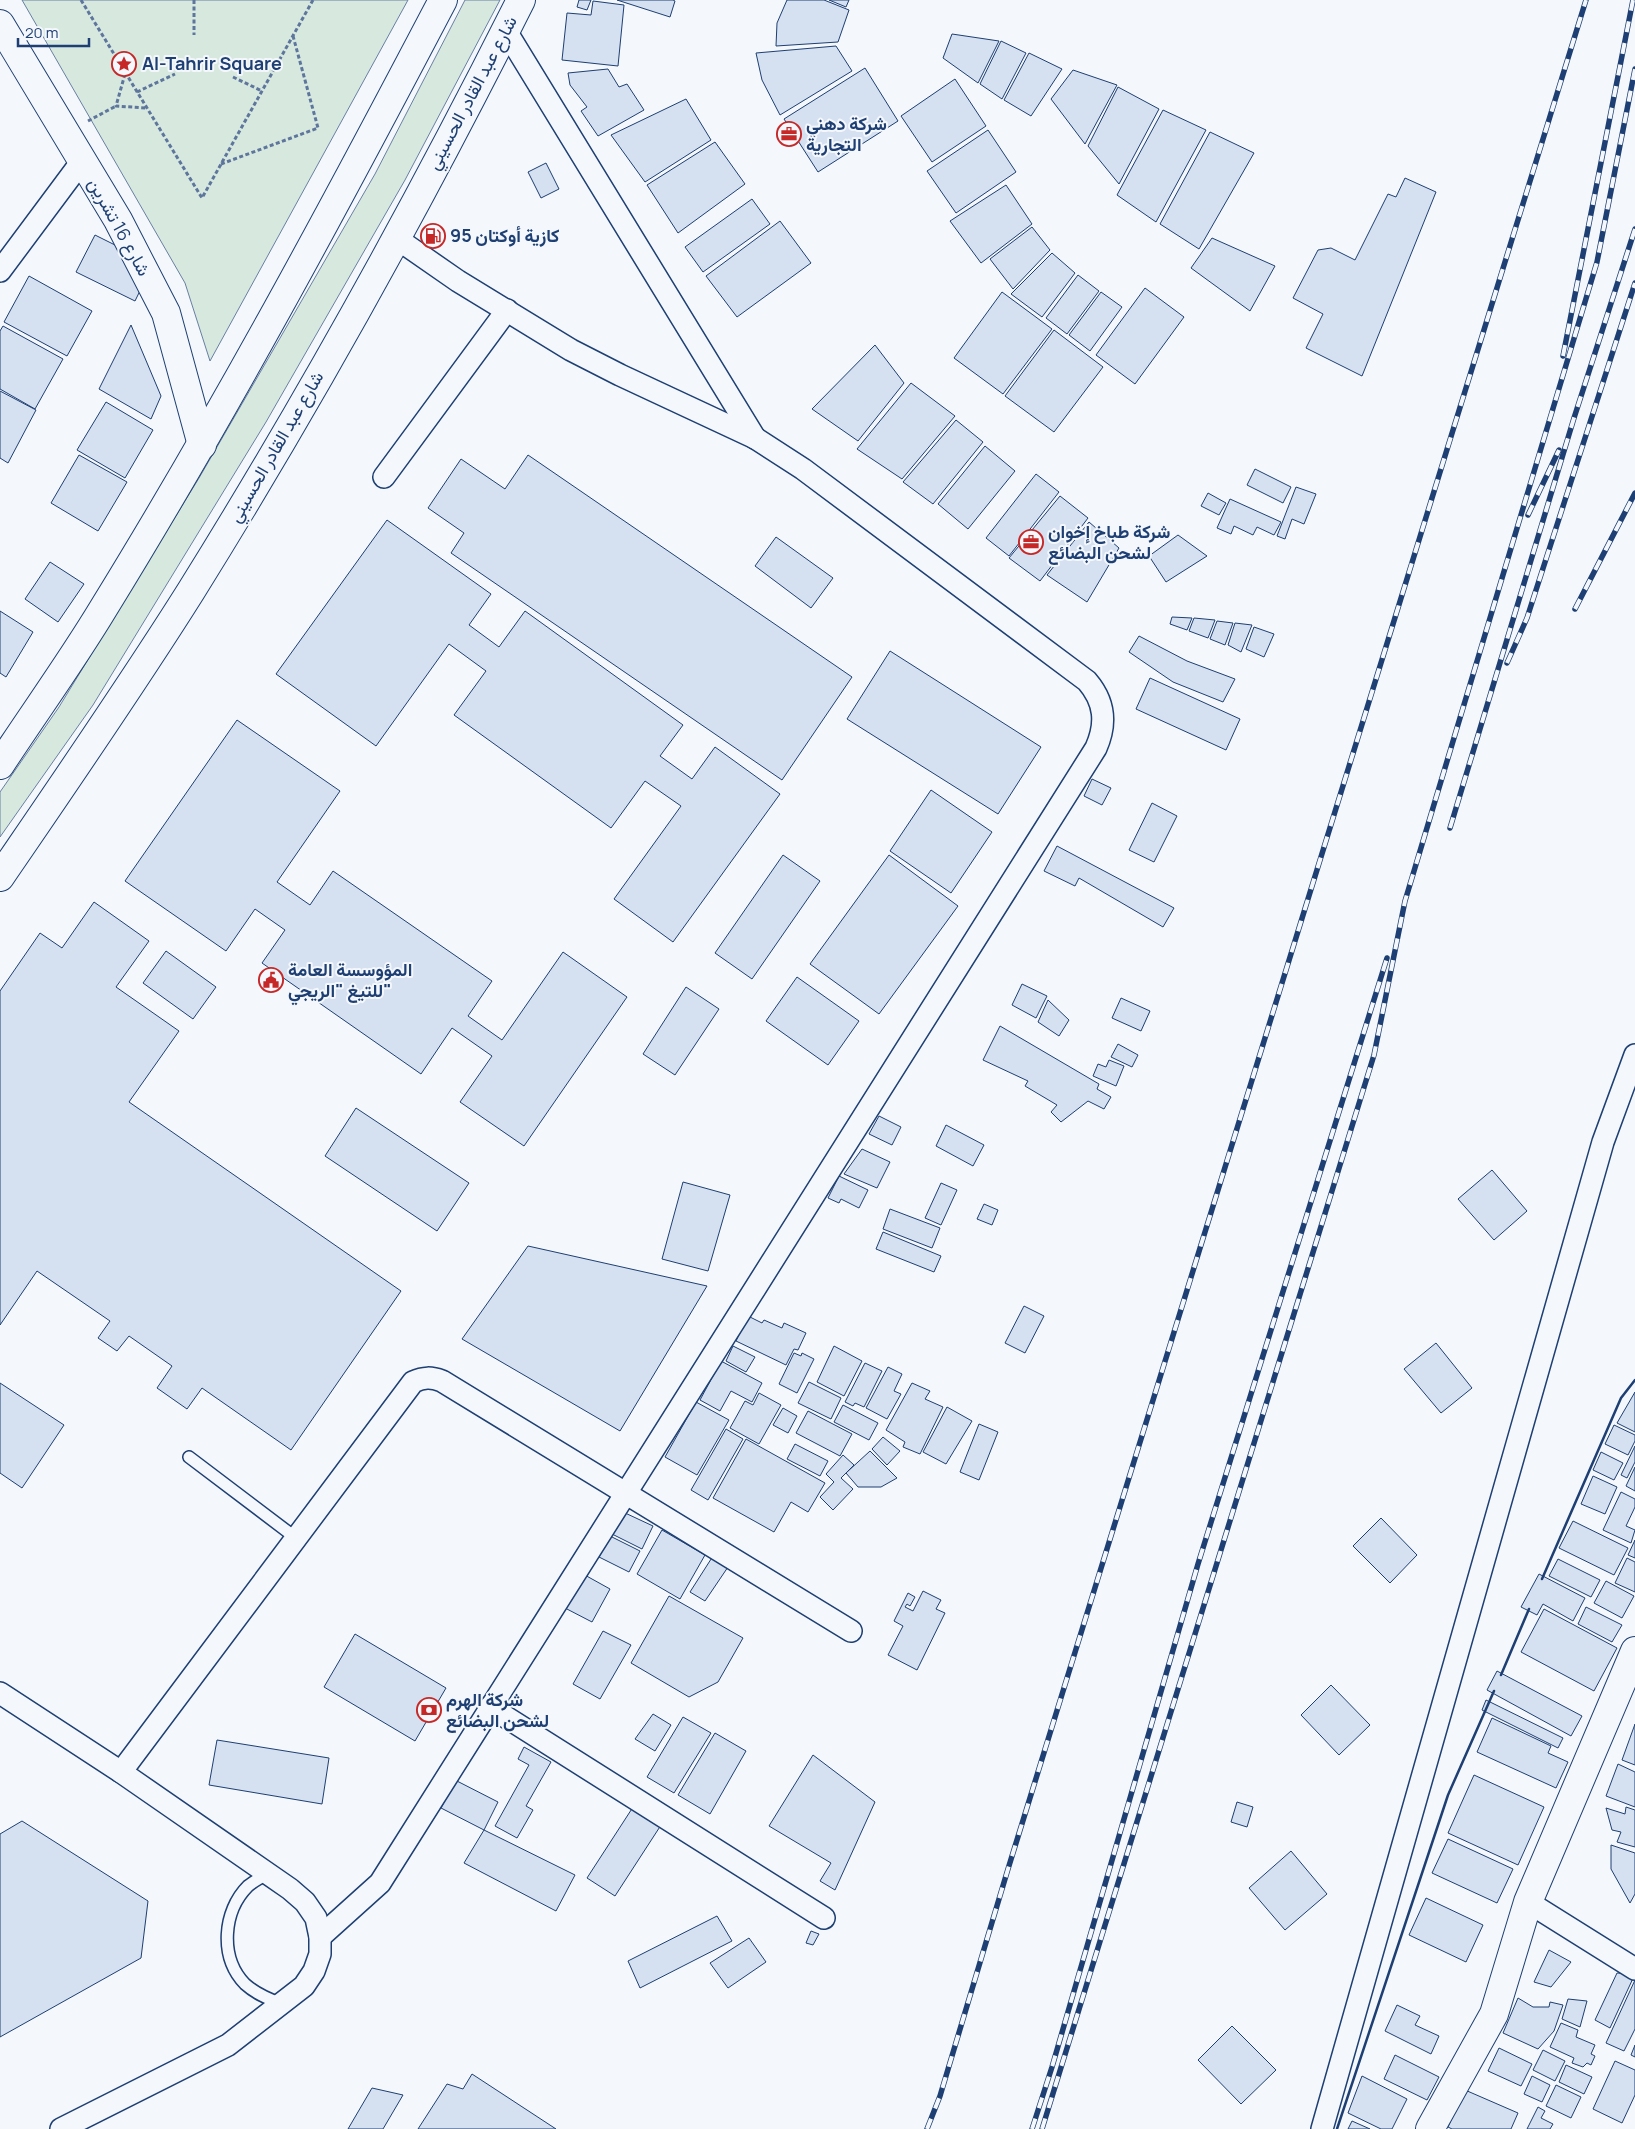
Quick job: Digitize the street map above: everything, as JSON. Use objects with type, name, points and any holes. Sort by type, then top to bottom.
[{"type":"main road","points":[[0,765],[102,611],[202,445],[372,136],[442,0]]},
{"type":"main road","name":"شارع عبد القادر الحسيني","points":[[0,876],[84,755],[191,591],[287,431],[396,238],[521,0]]},
{"type":"main road","name":"شارع 16 تشرين","points":[[0,24],[118,220],[166,313],[202,445]]},
{"type":"main road","points":[[1430,2129],[1494,2014],[1528,1902],[1635,1651]]},
{"type":"street","points":[[506,31],[755,438]]},
{"type":"street","points":[[0,272],[82,161]]},
{"type":"street","points":[[320,1937],[380,1883],[490,1707],[627,1495],[1096,748],[1103,725],[1100,701],[1087,681],[803,469],[755,438],[570,350],[458,281],[396,238]]},
{"type":"street","points":[[384,478],[507,310]]},
{"type":"street","points":[[1322,2129],[1603,1142],[1635,1055]]},
{"type":"street","points":[[121,1772],[413,1382],[421,1378],[431,1377],[442,1381],[851,1631]]},
{"type":"street","points":[[0,1693],[121,1772],[268,1873],[305,1902],[316,1918],[320,1937],[320,1954],[314,1971],[304,1986],[228,2045],[61,2129]]},
{"type":"street","points":[[490,1707],[824,1918]]},
{"type":"street","points":[[1528,1902],[1635,1969]]},
{"type":"lane","points":[[189,1457],[296,1538]]},
{"type":"lane","points":[[268,1873],[249,1885],[236,1902],[228,1922],[227,1944],[233,1965],[245,1983],[262,1996],[282,2004]]},
{"type":"path","points":[[81,0],[202,198],[313,0]]},
{"type":"path","points":[[194,0],[194,35]]},
{"type":"path","points":[[221,164],[318,128],[293,35]]},
{"type":"path","points":[[116,106],[125,73]]},
{"type":"path","points":[[137,92],[175,74]]},
{"type":"path","points":[[233,77],[262,91]]},
{"type":"path","points":[[65,132],[116,106],[146,108]]},
{"type":"shaded area","points":[[22,0],[408,0],[210,361],[185,283]]},
{"type":"shaded area","points":[[465,0],[500,0],[405,180],[266,422],[93,705],[0,837],[0,792],[59,707],[199,478],[375,174]]},
{"type":"building","points":[[579,0],[591,0],[587,10],[577,7]]},
{"type":"building","points":[[617,0],[673,0],[675,1],[670,17]]},
{"type":"building","points":[[787,0],[824,0],[849,10],[838,42],[776,46],[777,23]]},
{"type":"building","points":[[829,0],[849,0],[846,7]]},
{"type":"building","points":[[593,1],[624,5],[618,66],[562,60],[567,13],[591,15]]},
{"type":"building","points":[[952,34],[999,41],[978,83],[943,58]]},
{"type":"building","points":[[1001,41],[1026,53],[1002,99],[980,84]]},
{"type":"building","points":[[836,46],[852,71],[780,115],[762,80],[756,53]]},
{"type":"building","points":[[1029,53],[1062,69],[1031,116],[1004,100]]},
{"type":"building","points":[[865,68],[898,121],[818,172],[784,119]]},
{"type":"building","points":[[608,69],[619,87],[627,84],[644,110],[598,136],[581,111],[587,107],[570,85],[568,73]]},
{"type":"building","points":[[1073,70],[1117,85],[1085,144],[1051,99]]},
{"type":"building","points":[[955,79],[986,126],[932,162],[901,116]]},
{"type":"building","points":[[1118,87],[1159,109],[1119,184],[1088,146]]},
{"type":"building","points":[[686,99],[711,140],[645,182],[611,135]]},
{"type":"building","points":[[1163,110],[1206,130],[1156,222],[1117,195]]},
{"type":"building","points":[[988,130],[1016,172],[956,213],[927,171]]},
{"type":"building","points":[[1210,132],[1254,153],[1199,249],[1160,224]]},
{"type":"building","points":[[715,142],[745,184],[678,233],[647,185]]},
{"type":"building","points":[[546,163],[559,189],[541,198],[528,172]]},
{"type":"building","points":[[1405,178],[1436,192],[1362,376],[1306,348],[1323,314],[1293,298],[1318,250],[1331,248],[1355,260],[1388,194],[1396,197]]},
{"type":"building","points":[[1006,185],[1032,224],[981,263],[950,221]]},
{"type":"building","points":[[752,199],[770,224],[703,272],[685,247]]},
{"type":"building","points":[[780,221],[811,263],[737,317],[706,276]]},
{"type":"building","points":[[1032,227],[1050,250],[1013,289],[990,259]]},
{"type":"building","points":[[95,235],[153,264],[135,301],[76,272]]},
{"type":"building","points":[[1212,238],[1275,266],[1250,311],[1191,268]]},
{"type":"building","points":[[1052,253],[1075,273],[1042,317],[1011,294]]},
{"type":"building","points":[[1078,275],[1099,291],[1067,334],[1046,318]]},
{"type":"building","points":[[29,276],[92,311],[67,356],[4,322]]},
{"type":"building","points":[[1145,288],[1184,317],[1135,384],[1096,355]]},
{"type":"building","points":[[1002,292],[1052,329],[1003,394],[954,358]]},
{"type":"building","points":[[1101,292],[1122,307],[1090,351],[1069,335]]},
{"type":"building","points":[[131,325],[161,396],[151,419],[99,389]]},
{"type":"building","points":[[3,326],[63,359],[35,409],[0,389],[0,331]]},
{"type":"building","points":[[1054,330],[1103,367],[1054,432],[1005,396]]},
{"type":"building","points":[[875,345],[904,383],[858,441],[812,409]]},
{"type":"building","points":[[911,383],[955,416],[902,479],[857,449]]},
{"type":"building","points":[[0,391],[36,410],[8,463],[0,458]]},
{"type":"building","points":[[106,402],[153,430],[125,478],[77,450]]},
{"type":"building","points":[[956,420],[983,442],[933,504],[903,482]]},
{"type":"building","points":[[985,446],[1015,471],[968,529],[938,504]]},
{"type":"building","points":[[79,455],[127,482],[98,531],[51,503]]},
{"type":"building","points":[[528,455],[852,677],[782,780],[451,553],[464,533],[428,508],[461,459],[505,489]]},
{"type":"building","points":[[1255,469],[1291,487],[1283,503],[1247,485]]},
{"type":"building","points":[[1036,474],[1059,492],[1009,556],[986,538]]},
{"type":"building","points":[[1296,487],[1316,494],[1304,524],[1292,519],[1285,539],[1277,536]]},
{"type":"building","points":[[1208,493],[1226,503],[1219,515],[1201,506]]},
{"type":"building","points":[[1060,496],[1088,518],[1040,581],[1009,558]]},
{"type":"building","points":[[1230,499],[1281,522],[1274,535],[1257,527],[1253,535],[1234,526],[1231,534],[1217,528]]},
{"type":"building","points":[[387,520],[491,594],[469,625],[499,647],[525,611],[683,725],[660,756],[692,779],[715,747],[780,794],[673,942],[614,899],[681,806],[645,781],[611,828],[454,715],[486,671],[449,644],[376,746],[276,674]]},
{"type":"building","points":[[1089,522],[1119,548],[1087,602],[1047,575]]},
{"type":"building","points":[[1178,535],[1207,556],[1166,582],[1149,556]]},
{"type":"building","points":[[776,537],[833,578],[811,608],[755,566]]},
{"type":"building","points":[[50,562],[84,584],[58,622],[25,599]]},
{"type":"building","points":[[0,611],[33,632],[6,677],[0,673]]},
{"type":"building","points":[[1172,617],[1192,618],[1187,630],[1170,624]]},
{"type":"building","points":[[1194,618],[1215,620],[1208,638],[1189,631]]},
{"type":"building","points":[[1217,621],[1233,623],[1225,645],[1210,639]]},
{"type":"building","points":[[1235,623],[1252,625],[1241,652],[1228,645]]},
{"type":"building","points":[[1254,627],[1274,634],[1264,657],[1246,649]]},
{"type":"building","points":[[1139,636],[1187,661],[1235,679],[1223,702],[1173,682],[1129,652]]},
{"type":"building","points":[[890,651],[1041,747],[998,814],[847,719]]},
{"type":"building","points":[[1150,678],[1240,719],[1226,750],[1136,709]]},
{"type":"building","points":[[237,720],[340,791],[277,882],[310,905],[333,871],[492,981],[468,1016],[502,1040],[563,952],[627,997],[524,1146],[460,1102],[492,1056],[452,1028],[421,1074],[262,963],[285,930],[255,909],[226,951],[125,881]]},
{"type":"building","points":[[1092,779],[1111,788],[1102,805],[1084,796]]},
{"type":"building","points":[[931,790],[992,832],[951,893],[890,851]]},
{"type":"building","points":[[1152,803],[1177,816],[1154,862],[1129,850]]},
{"type":"building","points":[[1057,846],[1174,908],[1163,927],[1079,878],[1075,886],[1044,871]]},
{"type":"building","points":[[783,855],[820,881],[752,979],[715,953]]},
{"type":"building","points":[[889,855],[958,906],[879,1014],[810,964]]},
{"type":"building","points":[[94,902],[149,941],[116,987],[179,1031],[129,1102],[401,1291],[291,1450],[202,1388],[187,1409],[157,1388],[172,1366],[129,1336],[117,1351],[98,1338],[110,1321],[37,1271],[0,1325],[0,991],[40,933],[62,948]]},
{"type":"building","points":[[166,951],[216,987],[193,1019],[143,983]]},
{"type":"building","points":[[797,977],[859,1021],[828,1065],[766,1021]]},
{"type":"building","points":[[1022,984],[1047,996],[1036,1018],[1012,1005]]},
{"type":"building","points":[[686,987],[719,1009],[675,1075],[643,1054]]},
{"type":"building","points":[[1121,998],[1150,1011],[1141,1031],[1112,1018]]},
{"type":"building","points":[[1048,1000],[1069,1020],[1059,1036],[1038,1022]]},
{"type":"building","points":[[1000,1026],[1099,1084],[1097,1089],[1111,1097],[1104,1109],[1088,1101],[1061,1122],[1051,1112],[1057,1105],[1025,1086],[1028,1081],[983,1060]]},
{"type":"building","points":[[1118,1044],[1138,1055],[1132,1067],[1111,1057]]},
{"type":"building","points":[[1109,1060],[1124,1066],[1116,1086],[1093,1076],[1098,1064],[1106,1067]]},
{"type":"building","points":[[356,1108],[469,1183],[437,1231],[325,1156]]},
{"type":"building","points":[[879,1116],[901,1127],[892,1145],[869,1134]]},
{"type":"building","points":[[946,1125],[984,1145],[973,1166],[936,1146]]},
{"type":"building","points":[[862,1149],[890,1162],[877,1188],[844,1174]]},
{"type":"building","points":[[1492,1170],[1527,1211],[1494,1240],[1458,1199]]},
{"type":"building","points":[[839,1176],[868,1190],[859,1208],[841,1199],[839,1203],[828,1198]]},
{"type":"building","points":[[683,1182],[730,1195],[708,1271],[662,1259]]},
{"type":"building","points":[[941,1183],[957,1190],[941,1225],[925,1218]]},
{"type":"building","points":[[984,1204],[998,1210],[992,1225],[977,1219]]},
{"type":"building","points":[[890,1209],[940,1228],[932,1248],[883,1229]]},
{"type":"building","points":[[883,1232],[941,1256],[934,1272],[876,1249]]},
{"type":"building","points":[[528,1246],[707,1286],[620,1431],[462,1339]]},
{"type":"building","points":[[1024,1306],[1044,1316],[1025,1353],[1005,1343]]},
{"type":"building","points":[[748,1316],[762,1323],[764,1320],[782,1328],[784,1323],[806,1333],[798,1350],[794,1349],[786,1365],[736,1341]]},
{"type":"building","points":[[1436,1343],[1472,1388],[1441,1413],[1404,1369]]},
{"type":"building","points":[[733,1346],[755,1357],[746,1372],[726,1361]]},
{"type":"building","points":[[834,1346],[862,1361],[844,1396],[817,1382]]},
{"type":"building","points":[[794,1353],[801,1356],[802,1353],[814,1359],[797,1393],[779,1384]]},
{"type":"building","points":[[721,1361],[762,1383],[752,1402],[731,1391],[720,1411],[700,1400]]},
{"type":"building","points":[[865,1363],[882,1371],[864,1407],[855,1403],[853,1406],[845,1402]]},
{"type":"building","points":[[888,1367],[902,1374],[894,1391],[901,1394],[887,1419],[866,1408]]},
{"type":"building","points":[[809,1382],[841,1398],[831,1419],[798,1403]]},
{"type":"building","points":[[0,1383],[64,1425],[22,1488],[0,1473]]},
{"type":"building","points":[[912,1383],[930,1391],[925,1399],[943,1407],[920,1454],[903,1447],[905,1442],[886,1430]]},
{"type":"building","points":[[1635,1392],[1635,1432],[1617,1423]]},
{"type":"building","points":[[759,1393],[781,1405],[759,1444],[730,1428],[745,1401],[753,1405]]},
{"type":"building","points":[[696,1402],[729,1420],[697,1475],[665,1457]]},
{"type":"building","points":[[843,1405],[878,1423],[869,1440],[834,1422]]},
{"type":"building","points":[[947,1407],[972,1421],[946,1464],[923,1452]]},
{"type":"building","points":[[783,1408],[797,1416],[788,1433],[773,1425]]},
{"type":"building","points":[[808,1411],[852,1434],[840,1456],[796,1433]]},
{"type":"building","points":[[979,1424],[998,1432],[979,1480],[960,1472]]},
{"type":"building","points":[[1614,1425],[1635,1435],[1635,1441],[1628,1455],[1605,1444]]},
{"type":"building","points":[[726,1429],[743,1439],[708,1500],[691,1490]]},
{"type":"building","points":[[883,1437],[900,1451],[887,1465],[872,1449]]},
{"type":"building","points":[[746,1439],[825,1483],[808,1512],[791,1502],[774,1532],[713,1498]]},
{"type":"building","points":[[795,1444],[828,1461],[820,1476],[787,1459]]},
{"type":"building","points":[[1635,1446],[1635,1462],[1627,1478],[1621,1475]]},
{"type":"building","points":[[870,1451],[897,1478],[881,1487],[858,1487],[846,1473]]},
{"type":"building","points":[[1601,1452],[1623,1463],[1614,1480],[1593,1470]]},
{"type":"building","points":[[843,1455],[854,1465],[841,1478],[853,1489],[833,1510],[820,1497],[834,1482],[826,1474]]},
{"type":"building","points":[[1635,1467],[1635,1491],[1626,1486]]},
{"type":"building","points":[[1593,1476],[1617,1487],[1605,1514],[1581,1504]]},
{"type":"building","points":[[1621,1492],[1635,1499],[1635,1507],[1626,1526],[1635,1530],[1631,1543],[1603,1530]]},
{"type":"building","points":[[623,1512],[653,1526],[642,1549],[612,1534]]},
{"type":"building","points":[[1381,1518],[1417,1555],[1390,1583],[1353,1546]]},
{"type":"building","points":[[1573,1521],[1628,1548],[1614,1575],[1559,1548]]},
{"type":"building","points":[[662,1530],[705,1555],[680,1599],[637,1574]]},
{"type":"building","points":[[610,1536],[640,1551],[629,1572],[599,1557]]},
{"type":"building","points":[[1635,1540],[1635,1558],[1628,1555]]},
{"type":"building","points":[[713,1556],[728,1567],[705,1601],[690,1592]]},
{"type":"building","points":[[1627,1558],[1635,1562],[1635,1592],[1615,1583]]},
{"type":"building","points":[[1558,1559],[1600,1580],[1591,1597],[1549,1576]]},
{"type":"building","points":[[583,1574],[610,1589],[592,1622],[565,1608]]},
{"type":"building","points":[[1539,1574],[1585,1598],[1573,1621],[1543,1604],[1537,1615],[1521,1607]]},
{"type":"building","points":[[1606,1581],[1634,1596],[1622,1618],[1594,1603]]},
{"type":"building","points":[[923,1591],[941,1600],[936,1609],[945,1613],[917,1670],[888,1655],[903,1626],[894,1621],[908,1593],[915,1597],[910,1606],[907,1604],[905,1607],[913,1611]]},
{"type":"building","points":[[669,1596],[743,1638],[718,1682],[689,1697],[631,1663]]},
{"type":"building","points":[[1586,1607],[1622,1625],[1612,1642],[1578,1624]]},
{"type":"building","points":[[1544,1609],[1617,1648],[1594,1691],[1521,1652]]},
{"type":"building","points":[[603,1631],[631,1645],[600,1699],[573,1684]]},
{"type":"building","points":[[355,1634],[446,1688],[415,1741],[324,1687]]},
{"type":"building","points":[[1497,1671],[1582,1716],[1571,1736],[1487,1690]]},
{"type":"building","points":[[1331,1685],[1370,1725],[1339,1755],[1301,1715]]},
{"type":"building","points":[[1486,1700],[1563,1738],[1558,1748],[1482,1710]]},
{"type":"building","points":[[653,1714],[671,1725],[655,1751],[635,1739]]},
{"type":"building","points":[[683,1717],[711,1733],[674,1793],[647,1777]]},
{"type":"building","points":[[1492,1718],[1551,1746],[1548,1753],[1568,1762],[1556,1788],[1477,1752]]},
{"type":"building","points":[[1635,1724],[1635,1765],[1622,1760]]},
{"type":"building","points":[[715,1733],[746,1751],[710,1814],[678,1795]]},
{"type":"building","points":[[217,1740],[329,1758],[322,1804],[209,1785]]},
{"type":"building","points":[[524,1747],[551,1762],[526,1806],[533,1810],[517,1838],[495,1826],[529,1765],[518,1759]]},
{"type":"building","points":[[813,1755],[875,1802],[835,1890],[820,1881],[831,1863],[769,1826]]},
{"type":"building","points":[[1618,1764],[1635,1772],[1635,1807],[1606,1796]]},
{"type":"building","points":[[1474,1775],[1544,1807],[1518,1865],[1448,1833]]},
{"type":"building","points":[[455,1780],[498,1802],[484,1830],[441,1808]]},
{"type":"building","points":[[1237,1802],[1253,1807],[1247,1827],[1231,1822]]},
{"type":"building","points":[[635,1804],[663,1822],[615,1896],[587,1878]]},
{"type":"building","points":[[1626,1807],[1635,1810],[1635,1847],[1617,1842],[1621,1832],[1612,1830],[1606,1808],[1625,1814]]},
{"type":"building","points":[[22,1821],[148,1901],[141,1958],[0,2037],[0,1834]]},
{"type":"building","points":[[484,1830],[575,1875],[556,1911],[464,1863]]},
{"type":"building","points":[[1448,1839],[1513,1869],[1497,1903],[1432,1873]]},
{"type":"building","points":[[1611,1845],[1635,1853],[1635,1894],[1630,1903],[1611,1869]]},
{"type":"building","points":[[1291,1851],[1327,1894],[1285,1930],[1249,1888]]},
{"type":"building","points":[[1426,1898],[1483,1925],[1466,1962],[1409,1935]]},
{"type":"building","points":[[717,1916],[732,1941],[640,1988],[628,1961]]},
{"type":"building","points":[[811,1931],[819,1934],[813,1945],[806,1943]]},
{"type":"building","points":[[749,1938],[766,1962],[728,1988],[710,1963]]},
{"type":"building","points":[[1549,1950],[1571,1962],[1551,1987],[1534,1982]]},
{"type":"building","points":[[1617,1973],[1635,1974],[1610,2028],[1595,2020]]},
{"type":"building","points":[[1635,1980],[1635,2029],[1624,2051],[1606,2043]]},
{"type":"building","points":[[1518,1998],[1533,2007],[1549,2007],[1550,2002],[1563,2005],[1554,2031],[1538,2049],[1503,2033]]},
{"type":"building","points":[[1568,1999],[1587,2001],[1580,2027],[1562,2019]]},
{"type":"building","points":[[1397,2005],[1420,2016],[1415,2025],[1439,2036],[1431,2054],[1385,2031]]},
{"type":"building","points":[[1561,2023],[1578,2030],[1576,2037],[1595,2045],[1591,2054],[1595,2056],[1591,2065],[1587,2063],[1583,2067],[1572,2063],[1574,2058],[1550,2047]]},
{"type":"building","points":[[1232,2026],[1276,2070],[1241,2104],[1198,2060]]},
{"type":"building","points":[[1635,2045],[1635,2057],[1631,2055]]},
{"type":"building","points":[[1499,2048],[1532,2064],[1521,2086],[1488,2071]]},
{"type":"building","points":[[1543,2050],[1565,2061],[1555,2081],[1533,2070]]},
{"type":"building","points":[[1395,2055],[1439,2077],[1427,2100],[1384,2079]]},
{"type":"building","points":[[1615,2061],[1635,2070],[1635,2095],[1622,2123],[1593,2109]]},
{"type":"building","points":[[1566,2065],[1592,2077],[1584,2094],[1559,2082]]},
{"type":"building","points":[[472,2074],[556,2129],[418,2129],[447,2084],[463,2089]]},
{"type":"building","points":[[1362,2076],[1407,2099],[1392,2129],[1381,2129],[1348,2113]]},
{"type":"building","points":[[1532,2076],[1550,2085],[1542,2102],[1524,2094]]},
{"type":"building","points":[[1556,2085],[1581,2097],[1571,2118],[1546,2106]]},
{"type":"building","points":[[372,2088],[403,2095],[383,2129],[348,2129]]},
{"type":"building","points":[[1465,2090],[1518,2113],[1511,2129],[1452,2129],[1448,2127]]},
{"type":"building","points":[[1538,2107],[1545,2111],[1541,2118],[1553,2124],[1550,2129],[1527,2129]]},
{"type":"building","points":[[1352,2121],[1370,2129],[1348,2129]]},
{"type":"railway","points":[[927,2129],[940,2096],[1008,1869],[1586,0]]},
{"type":"railway","points":[[1563,356],[1633,0]]},
{"type":"railway","points":[[1042,2129],[1374,1055],[1405,901],[1597,262],[1635,69]]},
{"type":"railway","points":[[1450,828],[1574,418],[1635,229]]},
{"type":"railway","points":[[1507,663],[1527,618],[1635,283]]},
{"type":"railway","points":[[1528,515],[1559,450]]},
{"type":"railway","points":[[1575,609],[1635,493]]},
{"type":"railway","points":[[1032,2129],[1052,2067],[1198,1564],[1387,958]]},
{"type":"wall","points":[[1542,1579],[1621,1398],[1635,1380]]},
{"type":"wall","points":[[1501,1675],[1529,1609]]},
{"type":"wall","points":[[1337,2129],[1448,1795],[1494,1691]]},
{"type":"place","name":"Al-Tahrir Square","points":[[124,64]]},
{"type":"place","name":"شركة دهني التجارية","points":[[789,134]]},
{"type":"place","name":"كازية أوكتان 95","points":[[433,236]]},
{"type":"place","name":"شركة طباخ إخوان لشحن البضائع","points":[[1031,542]]},
{"type":"place","name":"المؤوسسة العامة للتيغ \"الريجي\"","points":[[271,980]]},
{"type":"place","name":"شركة الهرم لشحن البضائع","points":[[429,1710]]}]
